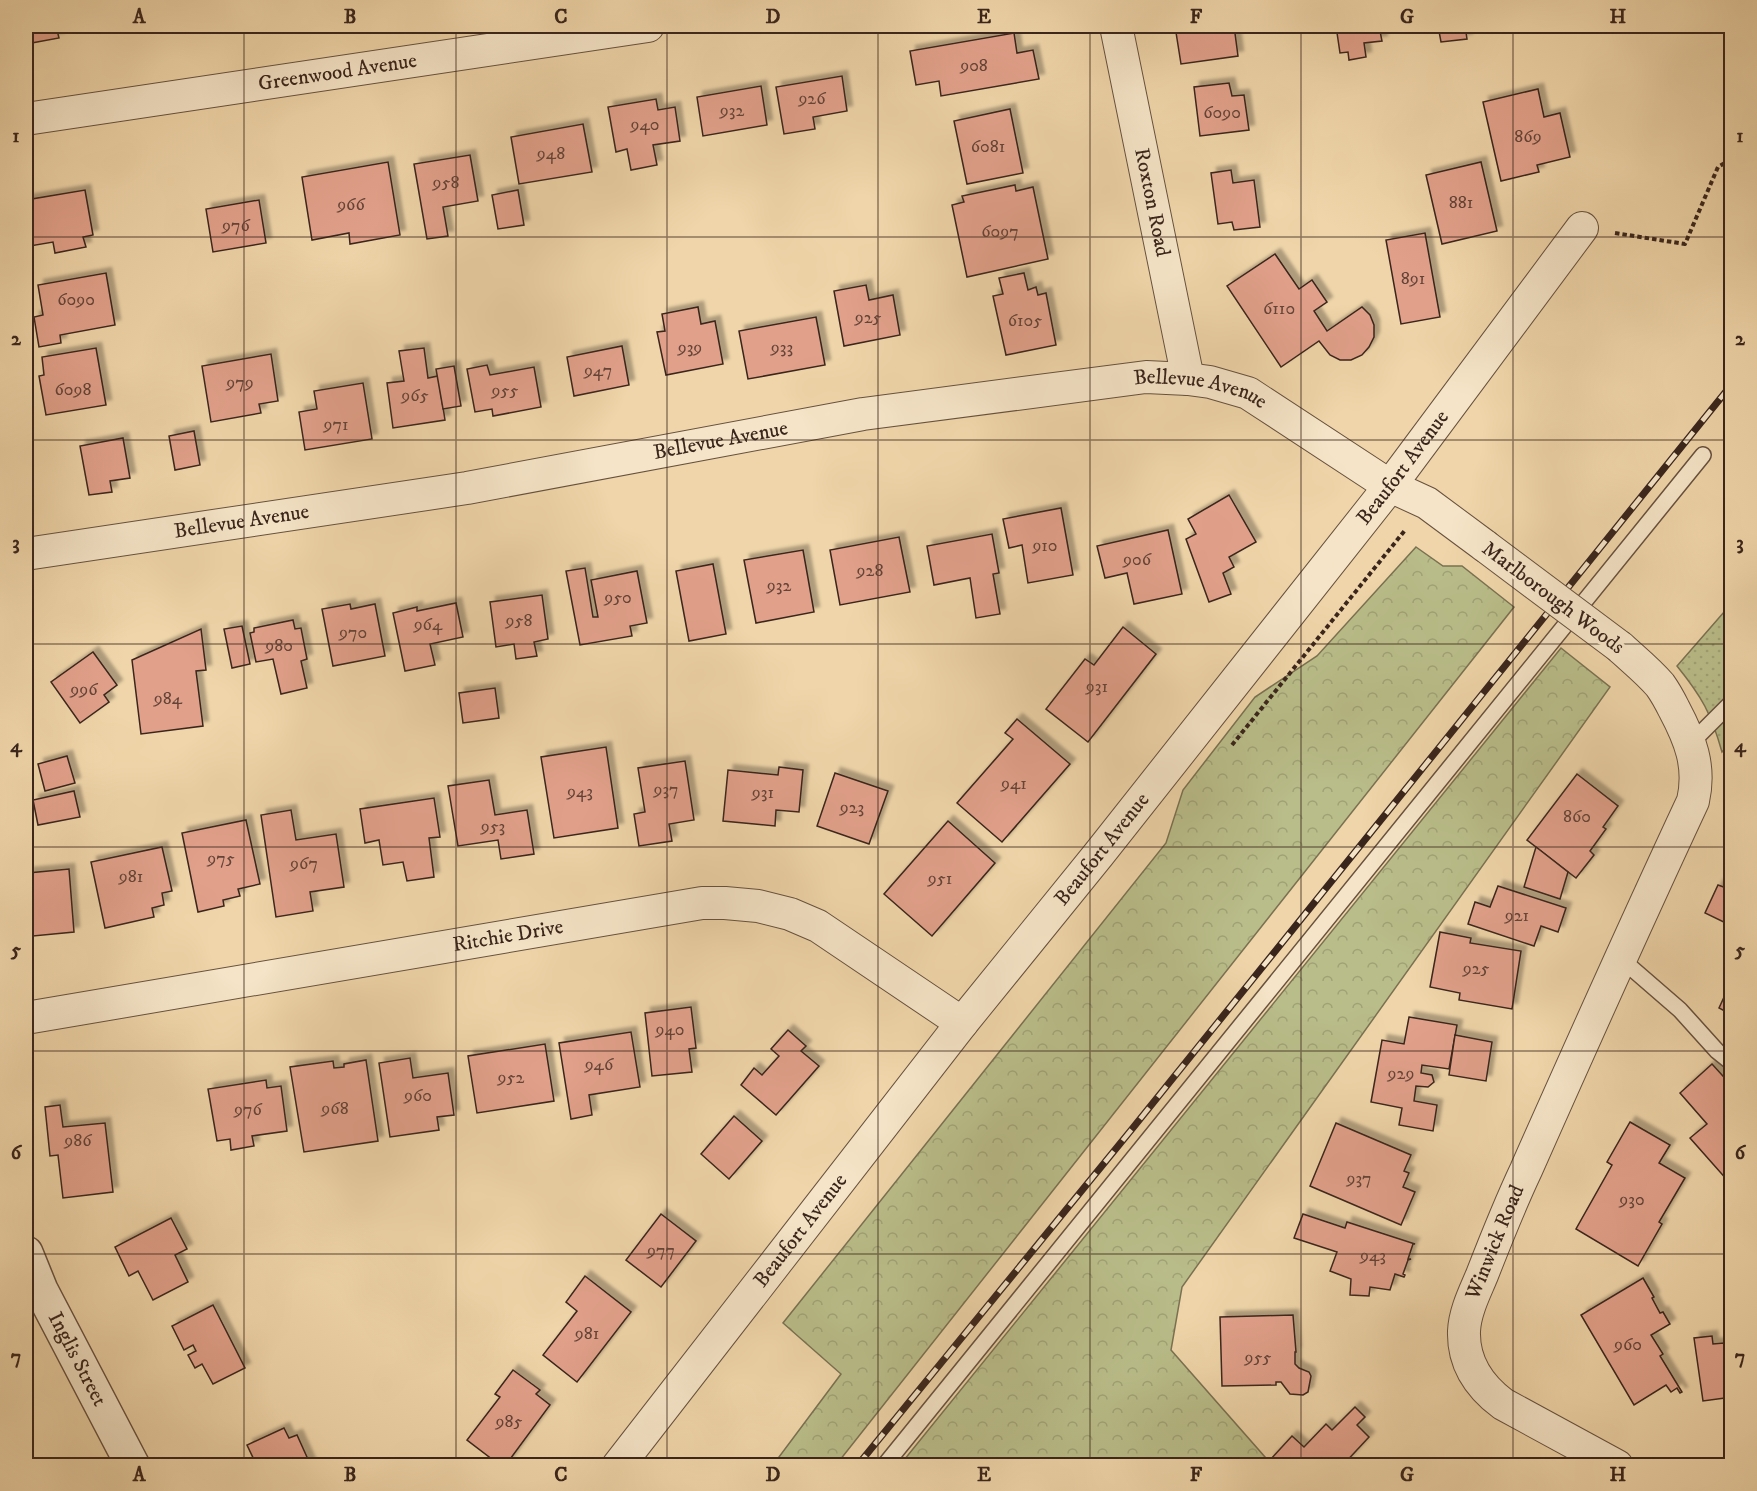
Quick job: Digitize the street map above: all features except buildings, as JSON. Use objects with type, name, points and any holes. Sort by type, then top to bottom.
[{"type":"street","name":"Greenwood Avenue","points":[[26,119],[648,26]]},
{"type":"street","name":"Roxton Road","points":[[1116,26],[1188,379]]},
{"type":"street","name":"Beaufort Avenue","points":[[629,1462],[962,1023],[1099,854],[1390,486],[1582,228]]},
{"type":"street","name":"Bellevue Avenue","points":[[26,554],[467,488],[863,414],[1146,377],[1188,379],[1221,384],[1248,393],[1390,486]]},
{"type":"street","name":"Marlborough Woods","points":[[1390,486],[1427,503],[1620,646],[1660,685],[1689,738],[1696,787],[1693,801],[1620,958]]},
{"type":"street","name":"Ritchie Drive","points":[[26,1017],[702,903],[725,903],[758,906],[790,914],[818,926],[962,1023]]},
{"type":"street","name":"Winwick Road","points":[[1617,1466],[1503,1404],[1490,1394],[1474,1375],[1468,1359],[1464,1331],[1471,1303],[1504,1217],[1620,958]]},
{"type":"street","name":"Inglis Street","points":[[26,1253],[41,1290],[134,1466]]},
{"type":"lane","points":[[884,1466],[1703,455]]},
{"type":"lane","points":[[1689,738],[1700,734],[1731,702]]},
{"type":"lane","points":[[1620,958],[1680,1010],[1731,1063]]},
{"type":"path","points":[[1582,228],[1685,243],[1718,167],[1731,159]]},
{"type":"green space","points":[[1416,547],[1443,566],[1462,566],[1514,607],[836,1465],[773,1465],[841,1374],[783,1323],[1166,843],[1183,790],[1255,697],[1317,656]]},
{"type":"green space","points":[[1731,604],[1731,742],[1722,752],[1705,706],[1677,666]]},
{"type":"green space","points":[[1561,648],[1610,687],[1182,1287],[1171,1350],[1272,1465],[1199,1465],[1189,1458],[1179,1466],[900,1465]]},
{"type":"railway","points":[[857,1466],[1132,1129],[1732,384]]}]
